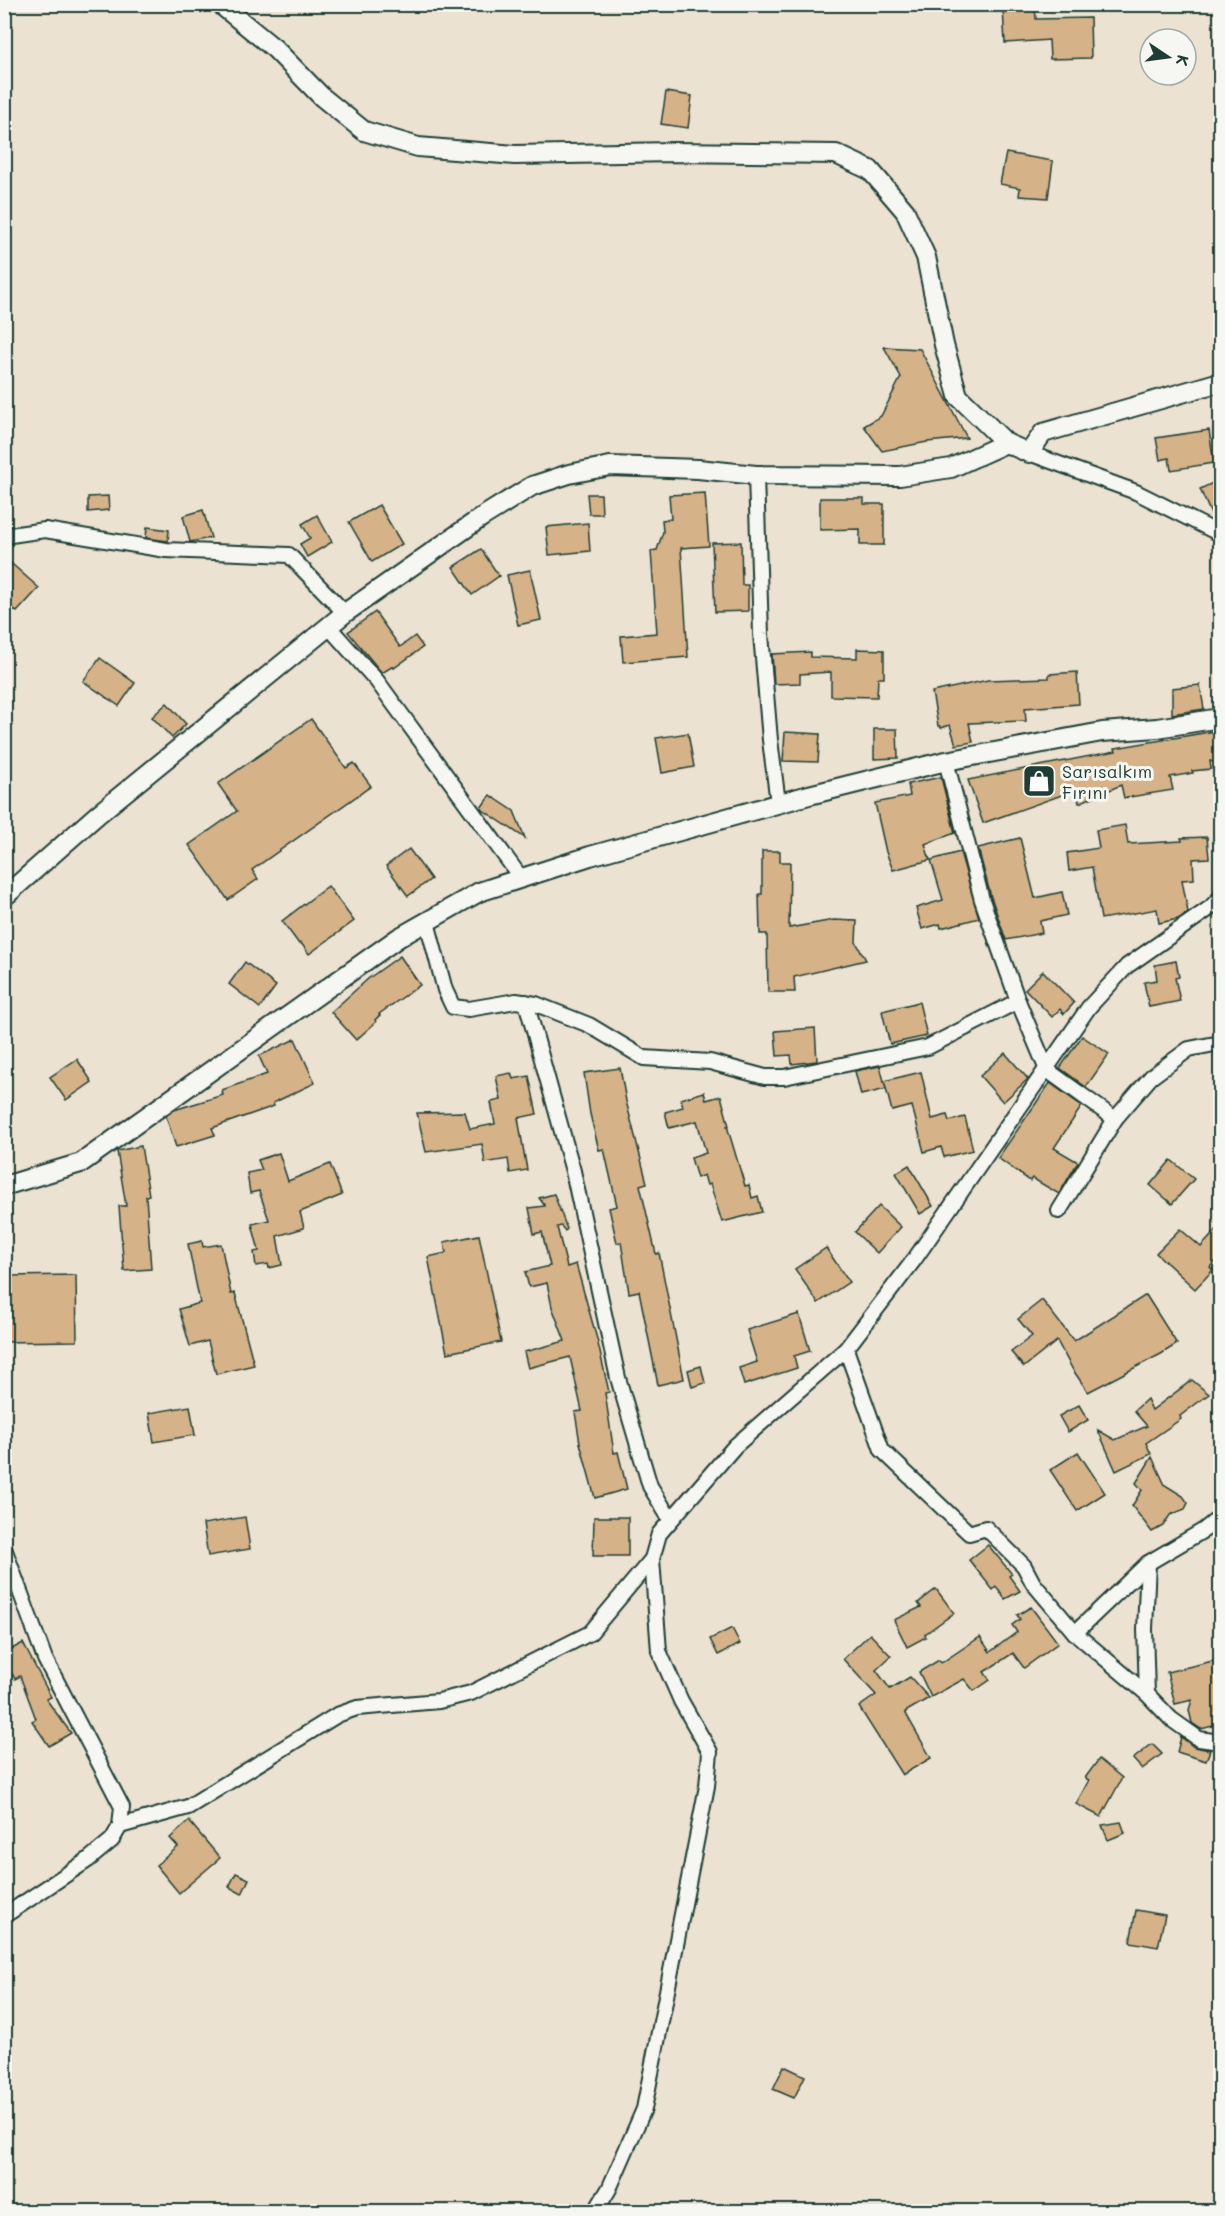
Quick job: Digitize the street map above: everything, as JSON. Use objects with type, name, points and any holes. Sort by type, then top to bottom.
[{"type":"street","points":[[220,4],[275,49],[322,97],[364,131],[418,147],[515,155],[673,152],[836,154],[870,170],[905,211],[926,257],[944,345],[958,396],[1006,443],[1136,492],[1221,534]]},
{"type":"street","points":[[1029,453],[1043,432],[1221,382]]},
{"type":"street","points":[[4,897],[97,815],[328,626],[482,517],[532,486],[569,474],[610,466],[698,469],[756,475],[900,476],[951,468],[1006,443]]},
{"type":"street","points":[[756,475],[761,634],[778,803]]},
{"type":"street","points":[[4,536],[45,530],[166,550],[289,555],[345,613]]},
{"type":"street","points":[[328,626],[376,681],[521,878]]},
{"type":"street","points":[[4,1186],[81,1162],[389,945],[479,892],[590,856],[778,803],[946,760],[1102,732],[1157,728],[1221,718]]},
{"type":"street","points":[[946,760],[982,900],[1017,1001],[1047,1070],[1115,1119]]},
{"type":"street","points":[[595,2211],[609,2189],[644,2109],[707,1786],[710,1752],[681,1701],[658,1651],[652,1559],[659,1534],[735,1446],[846,1349],[914,1260],[1089,1007],[1127,966],[1221,898]]},
{"type":"street","points":[[427,922],[453,1007],[469,1009],[516,1001],[536,1004],[589,1025],[644,1058],[710,1062],[765,1077],[784,1077],[928,1047],[1017,1001]]},
{"type":"street","points":[[526,1002],[573,1171],[618,1378],[650,1486],[670,1519]]},
{"type":"street","points":[[1059,1211],[1115,1119],[1151,1077],[1189,1049],[1221,1043]]},
{"type":"street","points":[[846,1349],[882,1450],[969,1533],[986,1528],[1024,1566],[1033,1583],[1075,1633],[1147,1694],[1171,1719],[1199,1739],[1221,1742]]},
{"type":"street","points":[[1075,1633],[1148,1563],[1204,1530],[1221,1517]]},
{"type":"street","points":[[4,1548],[45,1659],[122,1807],[120,1826],[112,1840],[88,1860],[4,1916]]},
{"type":"street","points":[[120,1826],[188,1807],[337,1715],[357,1708],[439,1701],[471,1693],[491,1683],[590,1633],[652,1559]]},
{"type":"street","points":[[1147,1694],[1145,1629],[1148,1563]]},
{"type":"building","points":[[1035,6],[1036,19],[1090,18],[1091,58],[1050,59],[1049,40],[1005,43],[1003,9]]},
{"type":"building","points":[[666,92],[692,96],[688,128],[661,124]]},
{"type":"building","points":[[1006,153],[1053,161],[1048,198],[1019,196],[1020,188],[1000,184]]},
{"type":"building","points":[[884,347],[920,349],[967,438],[927,442],[882,451],[864,426],[881,416],[901,377]]},
{"type":"building","points":[[1209,430],[1214,463],[1171,470],[1169,458],[1160,460],[1156,438]]},
{"type":"building","points":[[1221,479],[1221,524],[1214,521],[1200,489]]},
{"type":"building","points":[[705,493],[709,546],[681,548],[688,657],[623,662],[621,636],[657,633],[651,551],[657,550],[663,532],[662,520],[671,519],[669,495]]},
{"type":"building","points":[[587,494],[601,494],[602,514],[589,514]]},
{"type":"building","points":[[108,496],[109,510],[88,512],[88,497]]},
{"type":"building","points":[[820,498],[864,498],[864,504],[884,504],[884,545],[860,545],[860,529],[820,530]]},
{"type":"building","points":[[379,505],[402,544],[372,562],[349,522]]},
{"type":"building","points":[[203,510],[211,538],[190,542],[183,516]]},
{"type":"building","points":[[317,515],[332,542],[307,557],[300,544],[310,538],[302,524]]},
{"type":"building","points":[[588,523],[590,551],[549,555],[546,527]]},
{"type":"building","points":[[147,527],[169,530],[168,541],[146,538]]},
{"type":"building","points":[[741,542],[742,585],[748,585],[748,611],[715,612],[712,543]]},
{"type":"building","points":[[481,549],[499,576],[472,595],[453,567]]},
{"type":"building","points":[[4,557],[39,588],[17,612],[4,602]]},
{"type":"building","points":[[530,570],[541,620],[518,625],[507,575]]},
{"type":"building","points":[[375,612],[400,647],[415,636],[423,647],[394,668],[393,666],[382,673],[348,632]]},
{"type":"building","points":[[857,649],[884,650],[884,678],[878,678],[877,697],[831,696],[831,672],[800,674],[800,683],[774,684],[772,654],[811,652],[811,657],[857,658]]},
{"type":"building","points":[[100,658],[135,683],[119,706],[83,681]]},
{"type":"building","points":[[1077,672],[1079,704],[1025,708],[1026,721],[969,723],[973,742],[956,745],[950,725],[941,728],[938,726],[932,692],[988,680],[1049,678],[1049,674]]},
{"type":"building","points":[[1200,685],[1204,709],[1172,714],[1172,688]]},
{"type":"building","points":[[167,703],[186,724],[172,738],[152,717]]},
{"type":"building","points":[[311,719],[346,768],[354,763],[371,786],[252,870],[258,879],[228,900],[189,845],[237,811],[218,784]]},
{"type":"building","points":[[874,729],[897,729],[898,758],[874,759]]},
{"type":"building","points":[[1221,730],[1221,764],[1210,761],[1211,769],[1170,777],[1173,790],[1124,798],[1121,785],[1079,803],[1076,790],[983,823],[968,780],[1116,751],[1115,748]]},
{"type":"building","points":[[785,732],[820,734],[818,762],[783,761]]},
{"type":"building","points":[[688,733],[694,767],[662,773],[656,738]]},
{"type":"building","points":[[941,777],[955,833],[925,844],[930,860],[893,870],[886,852],[875,803],[910,796],[908,784]]},
{"type":"building","points":[[490,795],[514,811],[525,838],[481,808]]},
{"type":"building","points":[[1125,825],[1128,844],[1207,837],[1209,858],[1193,859],[1194,879],[1182,880],[1188,912],[1178,919],[1159,923],[1157,909],[1101,919],[1092,867],[1069,871],[1067,853],[1099,848],[1096,830]]},
{"type":"building","points":[[1020,838],[1035,898],[1062,892],[1067,915],[1040,921],[1042,933],[1006,940],[991,897],[978,848]]},
{"type":"building","points":[[409,849],[431,879],[408,896],[386,866]]},
{"type":"building","points":[[762,851],[780,851],[780,862],[790,862],[789,928],[834,920],[857,921],[856,942],[866,960],[794,977],[795,992],[768,992],[767,934],[760,934],[759,894],[762,894]]},
{"type":"building","points":[[960,852],[979,918],[941,928],[940,924],[922,929],[916,908],[943,900],[931,860]]},
{"type":"building","points":[[328,886],[354,921],[309,954],[282,921]]},
{"type":"building","points":[[400,956],[420,985],[379,1014],[376,1022],[356,1040],[331,1012],[369,978]]},
{"type":"building","points":[[1176,961],[1179,977],[1175,978],[1180,1001],[1149,1007],[1144,982],[1157,980],[1155,965]]},
{"type":"building","points":[[245,962],[276,986],[260,1008],[229,984]]},
{"type":"building","points":[[1043,971],[1074,1003],[1064,1014],[1060,1009],[1052,1017],[1025,989]]},
{"type":"building","points":[[919,1002],[927,1036],[890,1044],[882,1011]]},
{"type":"building","points":[[815,1028],[817,1061],[792,1064],[791,1055],[777,1056],[775,1031]]},
{"type":"building","points":[[1082,1036],[1109,1054],[1086,1087],[1060,1068]]},
{"type":"building","points":[[295,1039],[315,1083],[273,1103],[274,1106],[212,1128],[215,1135],[176,1147],[166,1116],[174,1110],[223,1095],[222,1090],[267,1074],[259,1056]]},
{"type":"building","points":[[1005,1053],[1028,1079],[1003,1102],[980,1076]]},
{"type":"building","points":[[77,1059],[92,1082],[66,1100],[50,1077]]},
{"type":"building","points":[[880,1066],[886,1089],[861,1095],[855,1071]]},
{"type":"building","points":[[620,1068],[647,1183],[640,1185],[656,1254],[659,1253],[684,1379],[658,1385],[639,1291],[629,1293],[621,1242],[617,1243],[609,1208],[617,1206],[604,1149],[599,1150],[590,1114],[584,1073]]},
{"type":"building","points":[[921,1072],[932,1119],[947,1115],[949,1121],[965,1117],[973,1150],[944,1157],[941,1147],[924,1152],[912,1106],[892,1111],[884,1081]]},
{"type":"building","points":[[511,1073],[513,1079],[529,1076],[537,1114],[518,1118],[527,1170],[510,1173],[508,1159],[485,1163],[482,1144],[426,1152],[417,1113],[465,1112],[470,1129],[495,1124],[491,1102],[501,1100],[496,1076]]},
{"type":"building","points":[[1050,1083],[1082,1106],[1054,1148],[1078,1162],[1059,1194],[1032,1178],[1030,1181],[998,1158]]},
{"type":"building","points":[[704,1092],[706,1100],[721,1096],[729,1126],[727,1126],[745,1186],[749,1185],[752,1198],[758,1196],[762,1212],[722,1222],[710,1184],[707,1185],[704,1175],[697,1178],[691,1158],[706,1153],[697,1121],[669,1128],[665,1112],[683,1107],[681,1099]]},
{"type":"building","points":[[141,1146],[149,1195],[146,1196],[151,1269],[124,1271],[119,1206],[126,1206],[117,1151]]},
{"type":"building","points":[[279,1153],[288,1181],[330,1164],[342,1195],[300,1212],[304,1228],[277,1236],[282,1265],[269,1268],[268,1264],[256,1266],[254,1252],[259,1251],[252,1224],[269,1220],[259,1191],[250,1193],[247,1173],[262,1170],[258,1160]]},
{"type":"building","points":[[1171,1160],[1194,1179],[1172,1204],[1150,1185]]},
{"type":"building","points":[[909,1165],[933,1206],[920,1214],[896,1173]]},
{"type":"building","points":[[554,1194],[567,1229],[565,1231],[561,1226],[557,1227],[567,1267],[576,1264],[597,1339],[609,1392],[605,1393],[614,1453],[618,1452],[627,1489],[595,1498],[580,1443],[575,1412],[582,1411],[570,1357],[528,1368],[524,1352],[565,1341],[552,1307],[547,1283],[529,1287],[525,1272],[550,1266],[542,1232],[534,1234],[529,1208],[545,1206],[539,1198]]},
{"type":"building","points":[[879,1206],[901,1227],[877,1253],[855,1232]]},
{"type":"building","points":[[1221,1225],[1221,1256],[1210,1267],[1213,1270],[1195,1289],[1156,1253],[1180,1229],[1201,1247]]},
{"type":"building","points":[[479,1235],[501,1342],[447,1353],[428,1257],[446,1253],[444,1242]]},
{"type":"building","points":[[202,1241],[203,1247],[221,1244],[231,1294],[235,1293],[254,1365],[216,1374],[208,1341],[190,1346],[179,1309],[200,1303],[188,1244]]},
{"type":"building","points":[[826,1248],[849,1282],[818,1303],[795,1269]]},
{"type":"building","points":[[76,1275],[77,1341],[4,1342],[4,1276]]},
{"type":"building","points":[[1146,1295],[1177,1344],[1088,1392],[1057,1341],[1024,1367],[1011,1352],[1032,1336],[1018,1319],[1042,1300],[1074,1341]]},
{"type":"building","points":[[799,1314],[810,1351],[794,1356],[797,1368],[744,1385],[739,1368],[757,1362],[747,1330]]},
{"type":"building","points":[[701,1366],[705,1383],[692,1387],[688,1370]]},
{"type":"building","points":[[1192,1380],[1209,1394],[1180,1416],[1181,1419],[1146,1443],[1151,1454],[1116,1471],[1098,1430],[1115,1440],[1147,1426],[1134,1411],[1147,1399],[1152,1410]]},
{"type":"building","points":[[1079,1405],[1088,1420],[1068,1432],[1059,1416]]},
{"type":"building","points":[[190,1406],[195,1435],[154,1442],[149,1413]]},
{"type":"building","points":[[1078,1452],[1105,1493],[1077,1511],[1050,1470]]},
{"type":"building","points":[[1152,1457],[1165,1485],[1183,1496],[1188,1503],[1185,1509],[1170,1515],[1163,1526],[1152,1532],[1132,1506],[1142,1490],[1136,1483]]},
{"type":"building","points":[[245,1517],[250,1549],[208,1556],[203,1524]]},
{"type":"building","points":[[594,1517],[628,1517],[628,1556],[593,1556]]},
{"type":"building","points":[[988,1545],[1012,1574],[1009,1576],[1020,1591],[1005,1599],[996,1587],[993,1590],[969,1560]]},
{"type":"building","points":[[936,1589],[954,1613],[925,1634],[926,1637],[907,1647],[894,1620],[921,1607],[918,1603]]},
{"type":"building","points":[[1031,1607],[1058,1643],[1024,1668],[1013,1653],[984,1672],[990,1680],[974,1691],[964,1679],[931,1697],[919,1672],[939,1660],[941,1663],[980,1637],[990,1652],[1017,1632],[1012,1625],[1020,1619],[1017,1615]]},
{"type":"building","points":[[732,1628],[740,1644],[718,1655],[710,1639]]},
{"type":"building","points":[[870,1634],[891,1656],[876,1670],[890,1689],[910,1677],[929,1698],[905,1712],[931,1758],[902,1775],[859,1707],[876,1695],[843,1659]]},
{"type":"building","points":[[23,1643],[51,1697],[46,1699],[71,1733],[49,1746],[32,1721],[36,1719],[20,1676],[15,1679],[4,1660],[4,1653]]},
{"type":"building","points":[[1221,1659],[1221,1724],[1201,1729],[1192,1723],[1189,1710],[1192,1700],[1175,1704],[1167,1672]]},
{"type":"building","points":[[1181,1737],[1194,1747],[1210,1750],[1206,1761],[1177,1752]]},
{"type":"building","points":[[1152,1744],[1162,1754],[1142,1769],[1133,1759]]},
{"type":"building","points":[[1099,1759],[1122,1778],[1101,1817],[1076,1804],[1089,1780],[1085,1778]]},
{"type":"building","points":[[189,1821],[220,1858],[179,1893],[156,1865],[178,1847],[170,1838]]},
{"type":"building","points":[[1121,1822],[1125,1833],[1108,1840],[1102,1825]]},
{"type":"building","points":[[236,1873],[249,1879],[242,1894],[229,1887]]},
{"type":"building","points":[[1136,1910],[1165,1915],[1158,1947],[1130,1942]]},
{"type":"building","points":[[784,2066],[805,2076],[794,2098],[773,2089]]},
{"type":"place","name":"Sarısalkım Fırını","points":[[1039,781]]}]
